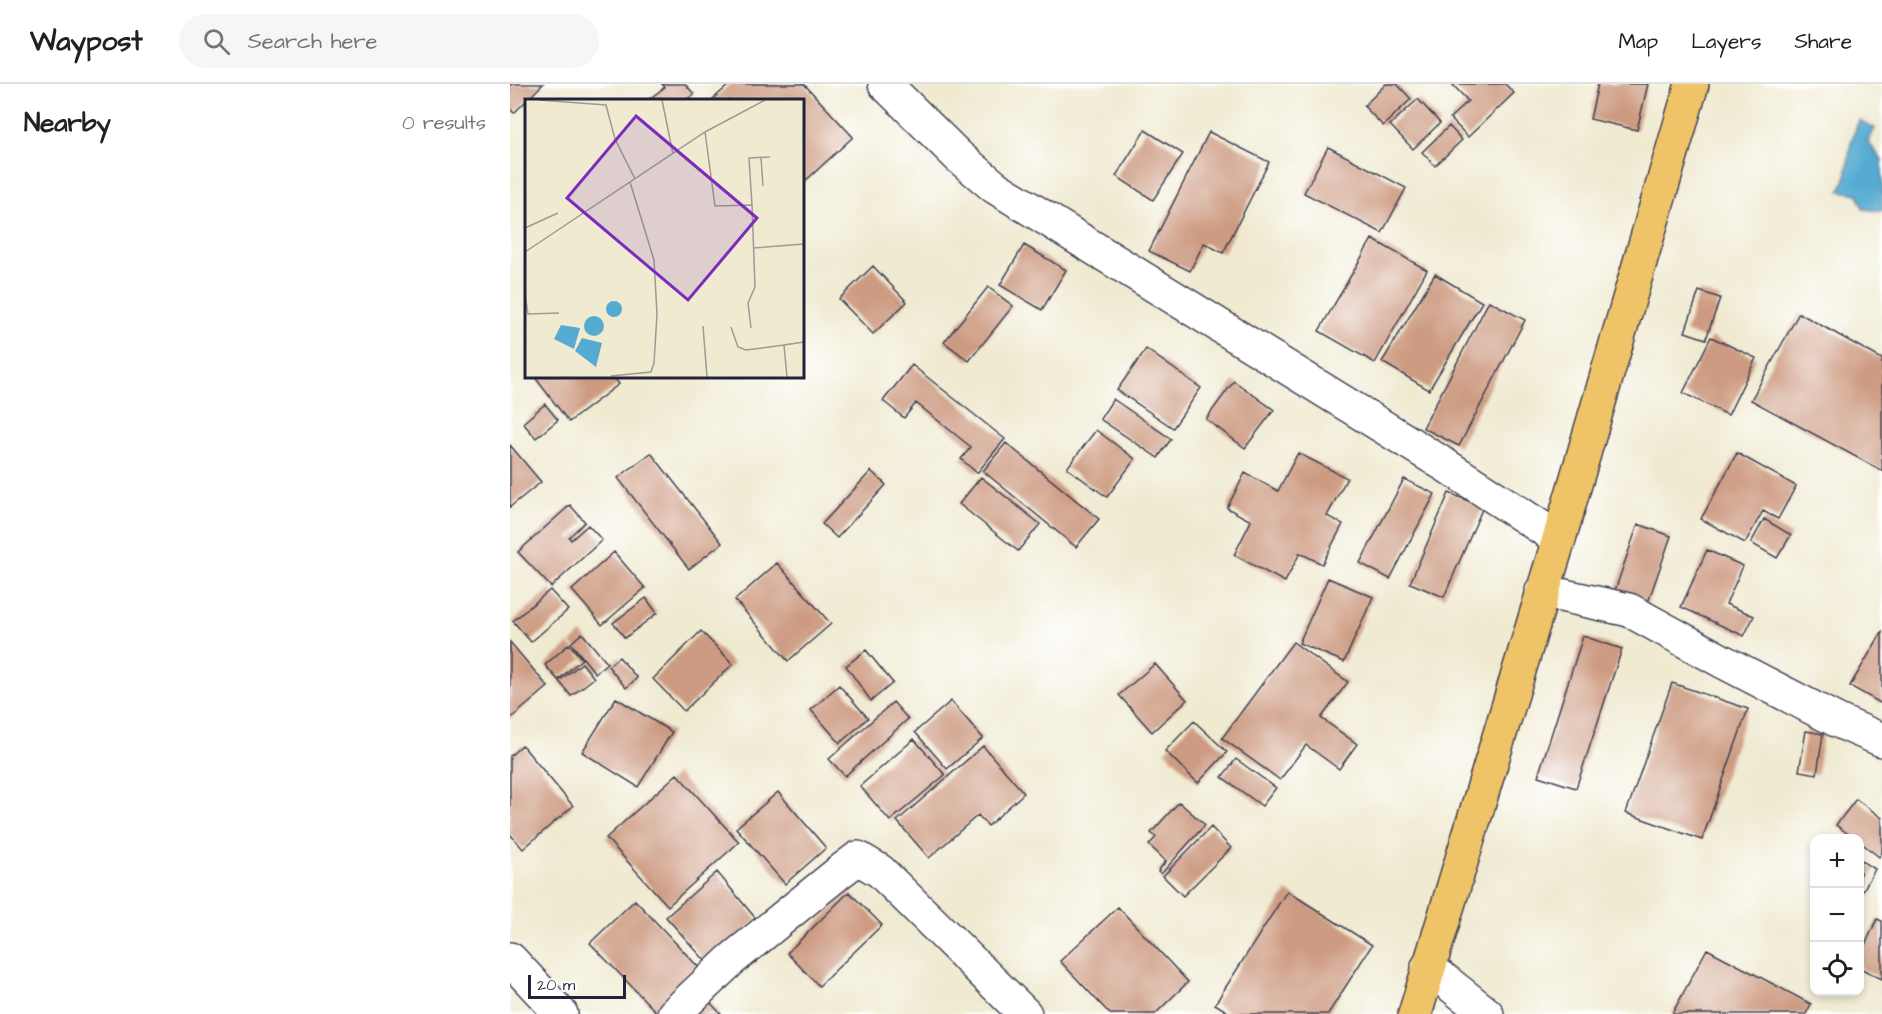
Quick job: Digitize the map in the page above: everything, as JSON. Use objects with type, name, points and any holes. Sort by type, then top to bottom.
[{"type":"highway","points":[[1414,1014],[1559,539],[1692,84]]},
{"type":"street","points":[[885,84],[957,156],[995,187],[1446,465],[1559,539]]},
{"type":"street","points":[[1542,591],[1629,609],[1732,667],[1838,721],[1882,740]]},
{"type":"street","points":[[674,1014],[731,960],[858,858],[880,871],[1025,1014]]},
{"type":"street","points":[[510,959],[561,1014]]},
{"type":"street","points":[[1428,967],[1486,1014]]},
{"type":"water","points":[[1859,120],[1875,128],[1868,142],[1882,160],[1882,211],[1863,209],[1858,194],[1840,191],[1846,176],[1851,142]]},
{"type":"building","points":[[510,84],[543,84],[528,99],[525,99],[525,102],[514,113],[510,109]]},
{"type":"building","points":[[662,84],[685,84],[694,94],[687,99],[649,99],[665,87]]},
{"type":"building","points":[[730,84],[804,84],[853,137],[804,182],[804,99],[713,99]]},
{"type":"building","points":[[1386,84],[1397,84],[1411,99],[1383,126],[1364,106]]},
{"type":"building","points":[[1452,84],[1505,84],[1514,93],[1468,137],[1450,118],[1468,101]]},
{"type":"building","points":[[1598,84],[1648,84],[1637,130],[1590,119]]},
{"type":"building","points":[[1418,99],[1440,123],[1413,149],[1390,125]]},
{"type":"building","points":[[1449,126],[1462,140],[1435,166],[1422,152]]},
{"type":"building","points":[[1145,130],[1183,154],[1153,200],[1116,176]]},
{"type":"building","points":[[1209,132],[1269,162],[1223,253],[1204,243],[1190,271],[1149,251]]},
{"type":"building","points":[[1328,147],[1406,188],[1382,233],[1304,193]]},
{"type":"building","points":[[1372,239],[1427,270],[1375,363],[1319,331]]},
{"type":"building","points":[[1024,245],[1066,270],[1042,310],[1000,285]]},
{"type":"building","points":[[873,266],[907,302],[873,334],[839,299]]},
{"type":"building","points":[[1435,274],[1482,302],[1429,390],[1382,362]]},
{"type":"building","points":[[988,287],[1013,306],[969,361],[944,342]]},
{"type":"building","points":[[1699,291],[1720,298],[1706,339],[1685,332]]},
{"type":"building","points":[[1489,301],[1525,320],[1459,446],[1423,428]]},
{"type":"building","points":[[1799,313],[1882,359],[1882,471],[1751,400]]},
{"type":"building","points":[[1711,337],[1756,358],[1728,415],[1683,393]]},
{"type":"building","points":[[1146,349],[1201,388],[1173,428],[1117,390]]},
{"type":"building","points":[[912,365],[1005,439],[977,473],[961,459],[971,447],[916,403],[904,418],[883,401]]},
{"type":"building","points":[[536,378],[614,378],[619,384],[569,422]]},
{"type":"building","points":[[1234,381],[1274,410],[1245,448],[1206,419]]},
{"type":"building","points":[[1113,399],[1171,439],[1158,458],[1100,419]]},
{"type":"building","points":[[545,404],[558,420],[536,438],[523,423]]},
{"type":"building","points":[[1096,430],[1135,459],[1107,497],[1067,468]]},
{"type":"building","points":[[1006,443],[1099,519],[1076,547],[983,471]]},
{"type":"building","points":[[510,445],[541,482],[510,507]]},
{"type":"building","points":[[651,453],[722,543],[689,569],[618,478]]},
{"type":"building","points":[[1298,453],[1347,478],[1327,516],[1343,524],[1322,564],[1300,553],[1285,582],[1234,555],[1251,521],[1227,508],[1245,473],[1278,491]]},
{"type":"building","points":[[1737,453],[1796,486],[1778,519],[1763,511],[1745,543],[1701,519]]},
{"type":"building","points":[[871,471],[886,485],[837,538],[822,524]]},
{"type":"building","points":[[981,477],[1040,524],[1018,551],[959,504]]},
{"type":"building","points":[[1404,479],[1435,494],[1390,579],[1360,563]]},
{"type":"building","points":[[1449,493],[1483,507],[1444,597],[1410,583]]},
{"type":"building","points":[[570,505],[585,522],[569,537],[571,540],[588,525],[602,540],[551,587],[518,552]]},
{"type":"building","points":[[1764,519],[1791,535],[1777,558],[1751,543]]},
{"type":"building","points":[[1638,524],[1671,536],[1645,611],[1612,599]]},
{"type":"building","points":[[1707,550],[1743,566],[1726,604],[1754,616],[1744,636],[1681,607]]},
{"type":"building","points":[[614,552],[645,588],[602,625],[572,590]]},
{"type":"building","points":[[777,563],[831,624],[788,661],[735,600]]},
{"type":"building","points":[[1328,578],[1373,597],[1344,662],[1299,643]]},
{"type":"building","points":[[550,590],[568,610],[531,642],[513,621]]},
{"type":"building","points":[[646,598],[657,613],[625,638],[613,623]]},
{"type":"building","points":[[701,631],[733,664],[684,711],[653,679]]},
{"type":"building","points":[[1882,632],[1882,704],[1850,686]]},
{"type":"building","points":[[582,633],[607,663],[595,673],[571,643]]},
{"type":"building","points":[[1583,636],[1622,649],[1576,788],[1538,776]]},
{"type":"building","points":[[510,642],[548,687],[510,719]]},
{"type":"building","points":[[1293,642],[1348,682],[1321,718],[1357,744],[1339,769],[1306,745],[1280,780],[1222,738]]},
{"type":"building","points":[[569,644],[582,659],[558,680],[545,665]]},
{"type":"building","points":[[866,650],[893,683],[871,701],[846,666]]},
{"type":"building","points":[[619,657],[637,678],[626,688],[608,666]]},
{"type":"building","points":[[582,663],[594,678],[571,696],[559,681]]},
{"type":"building","points":[[1155,664],[1187,700],[1152,732],[1119,695]]},
{"type":"building","points":[[1672,683],[1748,709],[1702,840],[1626,813]]},
{"type":"building","points":[[839,685],[868,718],[840,743],[811,710]]},
{"type":"building","points":[[616,698],[672,732],[638,787],[582,752]]},
{"type":"building","points":[[951,701],[983,738],[947,769],[915,732]]},
{"type":"building","points":[[893,702],[908,719],[845,776],[829,759]]},
{"type":"building","points":[[1194,721],[1227,752],[1198,783],[1165,751]]},
{"type":"building","points":[[1806,731],[1823,734],[1817,774],[1799,771]]},
{"type":"building","points":[[914,739],[945,775],[890,821],[860,786]]},
{"type":"building","points":[[522,745],[573,806],[523,849],[510,834],[510,756]]},
{"type":"building","points":[[983,746],[1024,793],[988,826],[978,815],[929,858],[897,821]]},
{"type":"building","points":[[1236,759],[1276,788],[1262,806],[1222,777]]},
{"type":"building","points":[[677,774],[739,842],[668,906],[606,838]]},
{"type":"building","points":[[778,792],[826,848],[785,884],[736,828]]},
{"type":"building","points":[[1856,799],[1882,818],[1882,852],[1879,857],[1864,845],[1864,834],[1848,834],[1836,825]]},
{"type":"building","points":[[1179,802],[1205,825],[1161,874],[1158,871],[1166,861],[1149,845],[1156,837],[1151,833]]},
{"type":"building","points":[[1211,827],[1231,848],[1183,896],[1163,876]]},
{"type":"building","points":[[1864,862],[1875,869],[1864,889]]},
{"type":"building","points":[[717,872],[757,920],[708,964],[666,917]]},
{"type":"building","points":[[1287,891],[1372,945],[1328,1014],[1231,1014],[1215,1004]]},
{"type":"building","points":[[849,892],[882,925],[819,986],[787,953]]},
{"type":"building","points":[[635,900],[703,972],[658,1014],[590,943]]},
{"type":"building","points":[[1118,907],[1188,982],[1155,1014],[1110,1014],[1060,961]]},
{"type":"building","points":[[1877,919],[1882,921],[1882,979],[1864,970],[1864,947]]},
{"type":"building","points":[[1707,949],[1811,1004],[1806,1014],[1672,1014]]},
{"type":"building","points":[[708,1000],[721,1014],[693,1014]]}]
